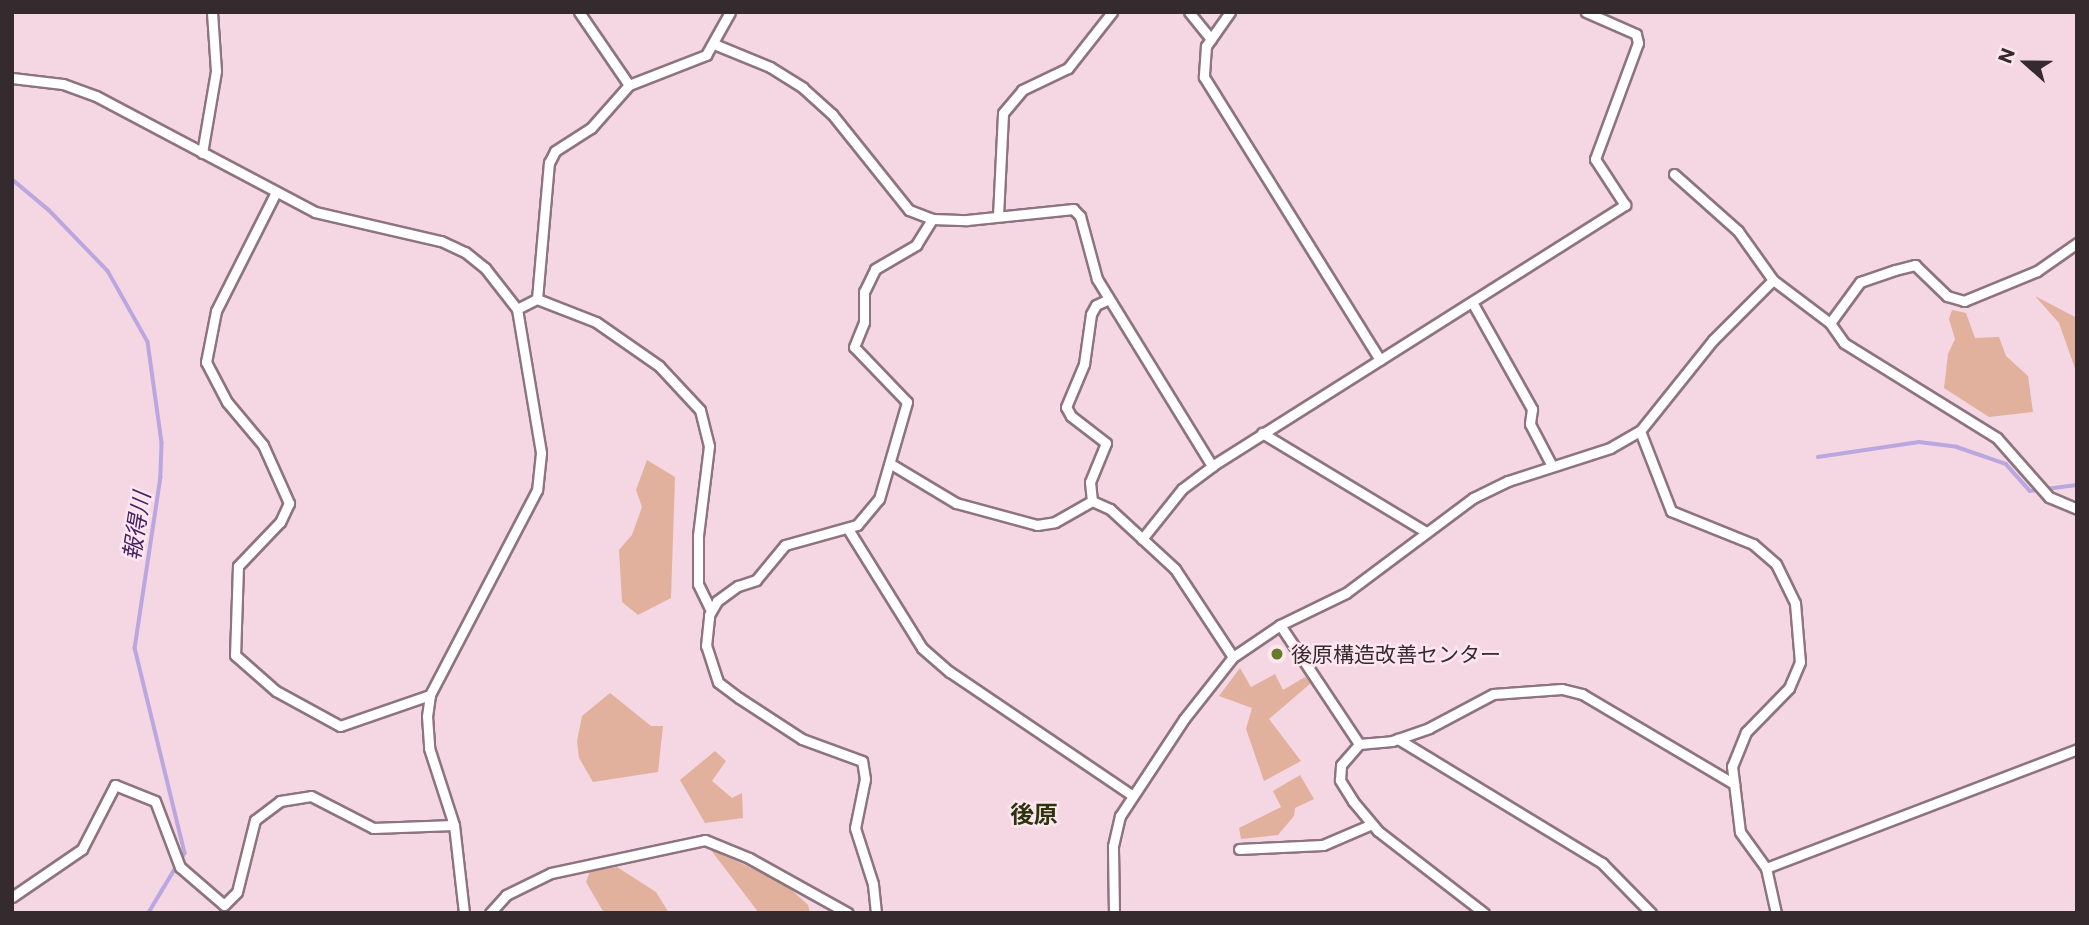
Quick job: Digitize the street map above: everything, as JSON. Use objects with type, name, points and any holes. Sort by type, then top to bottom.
[{"type":"street","points":[[202,153],[216,71],[212,12]]},
{"type":"street","points":[[579,12],[629,85]]},
{"type":"street","points":[[537,299],[549,163],[566,141],[601,119],[629,85],[706,55],[730,12]]},
{"type":"street","points":[[1189,12],[1211,38]]},
{"type":"street","points":[[1230,12],[1211,38],[1203,58],[1204,78],[1214,98],[1380,360]]},
{"type":"street","points":[[1142,539],[1182,489],[1212,466],[1625,205],[1595,159],[1638,43],[1636,34],[1586,12]]},
{"type":"street","points":[[998,216],[1003,113],[1022,90],[1068,68],[1106,14]]},
{"type":"street","points":[[714,44],[770,67],[803,88],[832,114],[909,210],[932,219],[1073,209],[1080,216],[1088,256],[1109,299],[1212,466]]},
{"type":"street","points":[[12,78],[63,84],[96,96],[275,194],[314,212],[401,228],[466,252],[501,286],[517,309],[541,453],[537,490],[430,695],[429,748],[454,825],[464,913]]},
{"type":"street","points":[[1674,174],[1738,231],[1773,280],[1830,323],[1844,343],[1997,438],[2049,497],[2077,509]]},
{"type":"street","points":[[275,194],[216,311],[206,362],[227,402],[263,446],[289,503],[280,522],[238,566],[235,655],[276,691],[340,726],[430,695]]},
{"type":"street","points":[[711,611],[738,586],[756,580],[785,545],[848,529],[871,511],[891,464],[906,402],[854,346],[864,322],[868,279],[888,259],[916,245],[932,219]]},
{"type":"street","points":[[1830,323],[1860,282],[1895,270],[1915,265],[1947,296],[1964,301],[2037,271],[2077,243]]},
{"type":"street","points":[[1114,913],[1113,846],[1120,816],[1132,795],[1233,657],[1280,625],[1346,593],[1473,498],[1552,466],[1610,448],[1640,431],[1713,340],[1773,280]]},
{"type":"street","points":[[517,309],[537,299],[596,322],[659,366],[701,410],[709,446],[698,536],[698,584],[711,611],[706,646],[718,682],[802,739],[862,761],[865,773],[855,828],[873,884],[876,913]]},
{"type":"street","points":[[1092,501],[1090,482],[1106,443],[1070,416],[1066,407],[1084,364],[1091,314],[1096,305],[1109,299]]},
{"type":"street","points":[[1472,302],[1532,409],[1530,424],[1552,466]]},
{"type":"street","points":[[1640,431],[1671,511],[1753,544],[1776,564],[1795,603],[1800,662],[1789,688],[1746,732],[1732,766],[1740,832],[1766,868],[1776,913]]},
{"type":"street","points":[[1262,433],[1426,532]]},
{"type":"street","points":[[891,464],[956,503],[1037,525],[1055,522],[1092,501]]},
{"type":"street","points":[[1092,501],[1110,509],[1194,591],[1233,657]]},
{"type":"street","points":[[848,529],[922,648],[950,673],[1132,795]]},
{"type":"street","points":[[1280,625],[1359,744]]},
{"type":"street","points":[[1484,913],[1372,824],[1340,780],[1341,765],[1359,744],[1398,739],[1493,694],[1562,689],[1581,694],[1734,784]]},
{"type":"street","points":[[1398,739],[1602,863],[1651,913]]},
{"type":"street","points":[[1766,868],[2077,749]]},
{"type":"street","points":[[12,897],[82,849],[115,785],[155,802],[180,867],[224,905],[237,892],[255,820],[280,800],[311,796],[373,828],[454,825]]},
{"type":"street","points":[[1239,849],[1323,845],[1372,824]]},
{"type":"street","points":[[490,913],[506,895],[551,873],[705,840],[749,858],[848,913]]},
{"type":"street","points":[[1632,913],[1640,903]]},
{"type":"shaded area","points":[[2035,296],[2077,318],[2077,374],[2059,323]]},
{"type":"shaded area","points":[[1952,310],[1966,313],[1975,338],[1999,337],[2006,356],[2028,376],[2033,412],[1989,417],[1944,388],[1948,354],[1955,339],[1949,319]]},
{"type":"shaded area","points":[[647,460],[675,477],[671,598],[638,615],[622,602],[619,550],[632,535],[642,507],[636,490]]},
{"type":"shaded area","points":[[1240,668],[1251,687],[1275,674],[1283,690],[1305,677],[1311,683],[1269,719],[1301,761],[1264,781],[1246,729],[1252,708],[1219,696]]},
{"type":"shaded area","points":[[610,693],[651,726],[663,726],[658,772],[593,782],[579,758],[577,741],[582,716]]},
{"type":"shaded area","points":[[715,751],[726,761],[712,781],[732,798],[742,793],[743,818],[705,823],[680,780]]},
{"type":"shaded area","points":[[1300,775],[1314,799],[1295,808],[1294,816],[1278,835],[1241,839],[1239,828],[1281,807],[1273,791]]},
{"type":"shaded area","points":[[710,849],[784,883],[808,905],[810,913],[759,913]]},
{"type":"shaded area","points":[[617,867],[656,892],[669,913],[604,913],[586,882],[590,871]]},
{"type":"waterway","name":"報得川","points":[[12,179],[49,210],[108,271],[148,342],[162,443],[161,477],[135,648],[185,853],[149,913]]},
{"type":"waterway","points":[[1818,457],[1919,442],[1957,447],[2006,464],[2030,491],[2077,485]]},
{"type":"place","name":"後原構造改善センター","points":[[1277,654]]},
{"type":"district","name":"後原","points":[[1034,814]]}]
